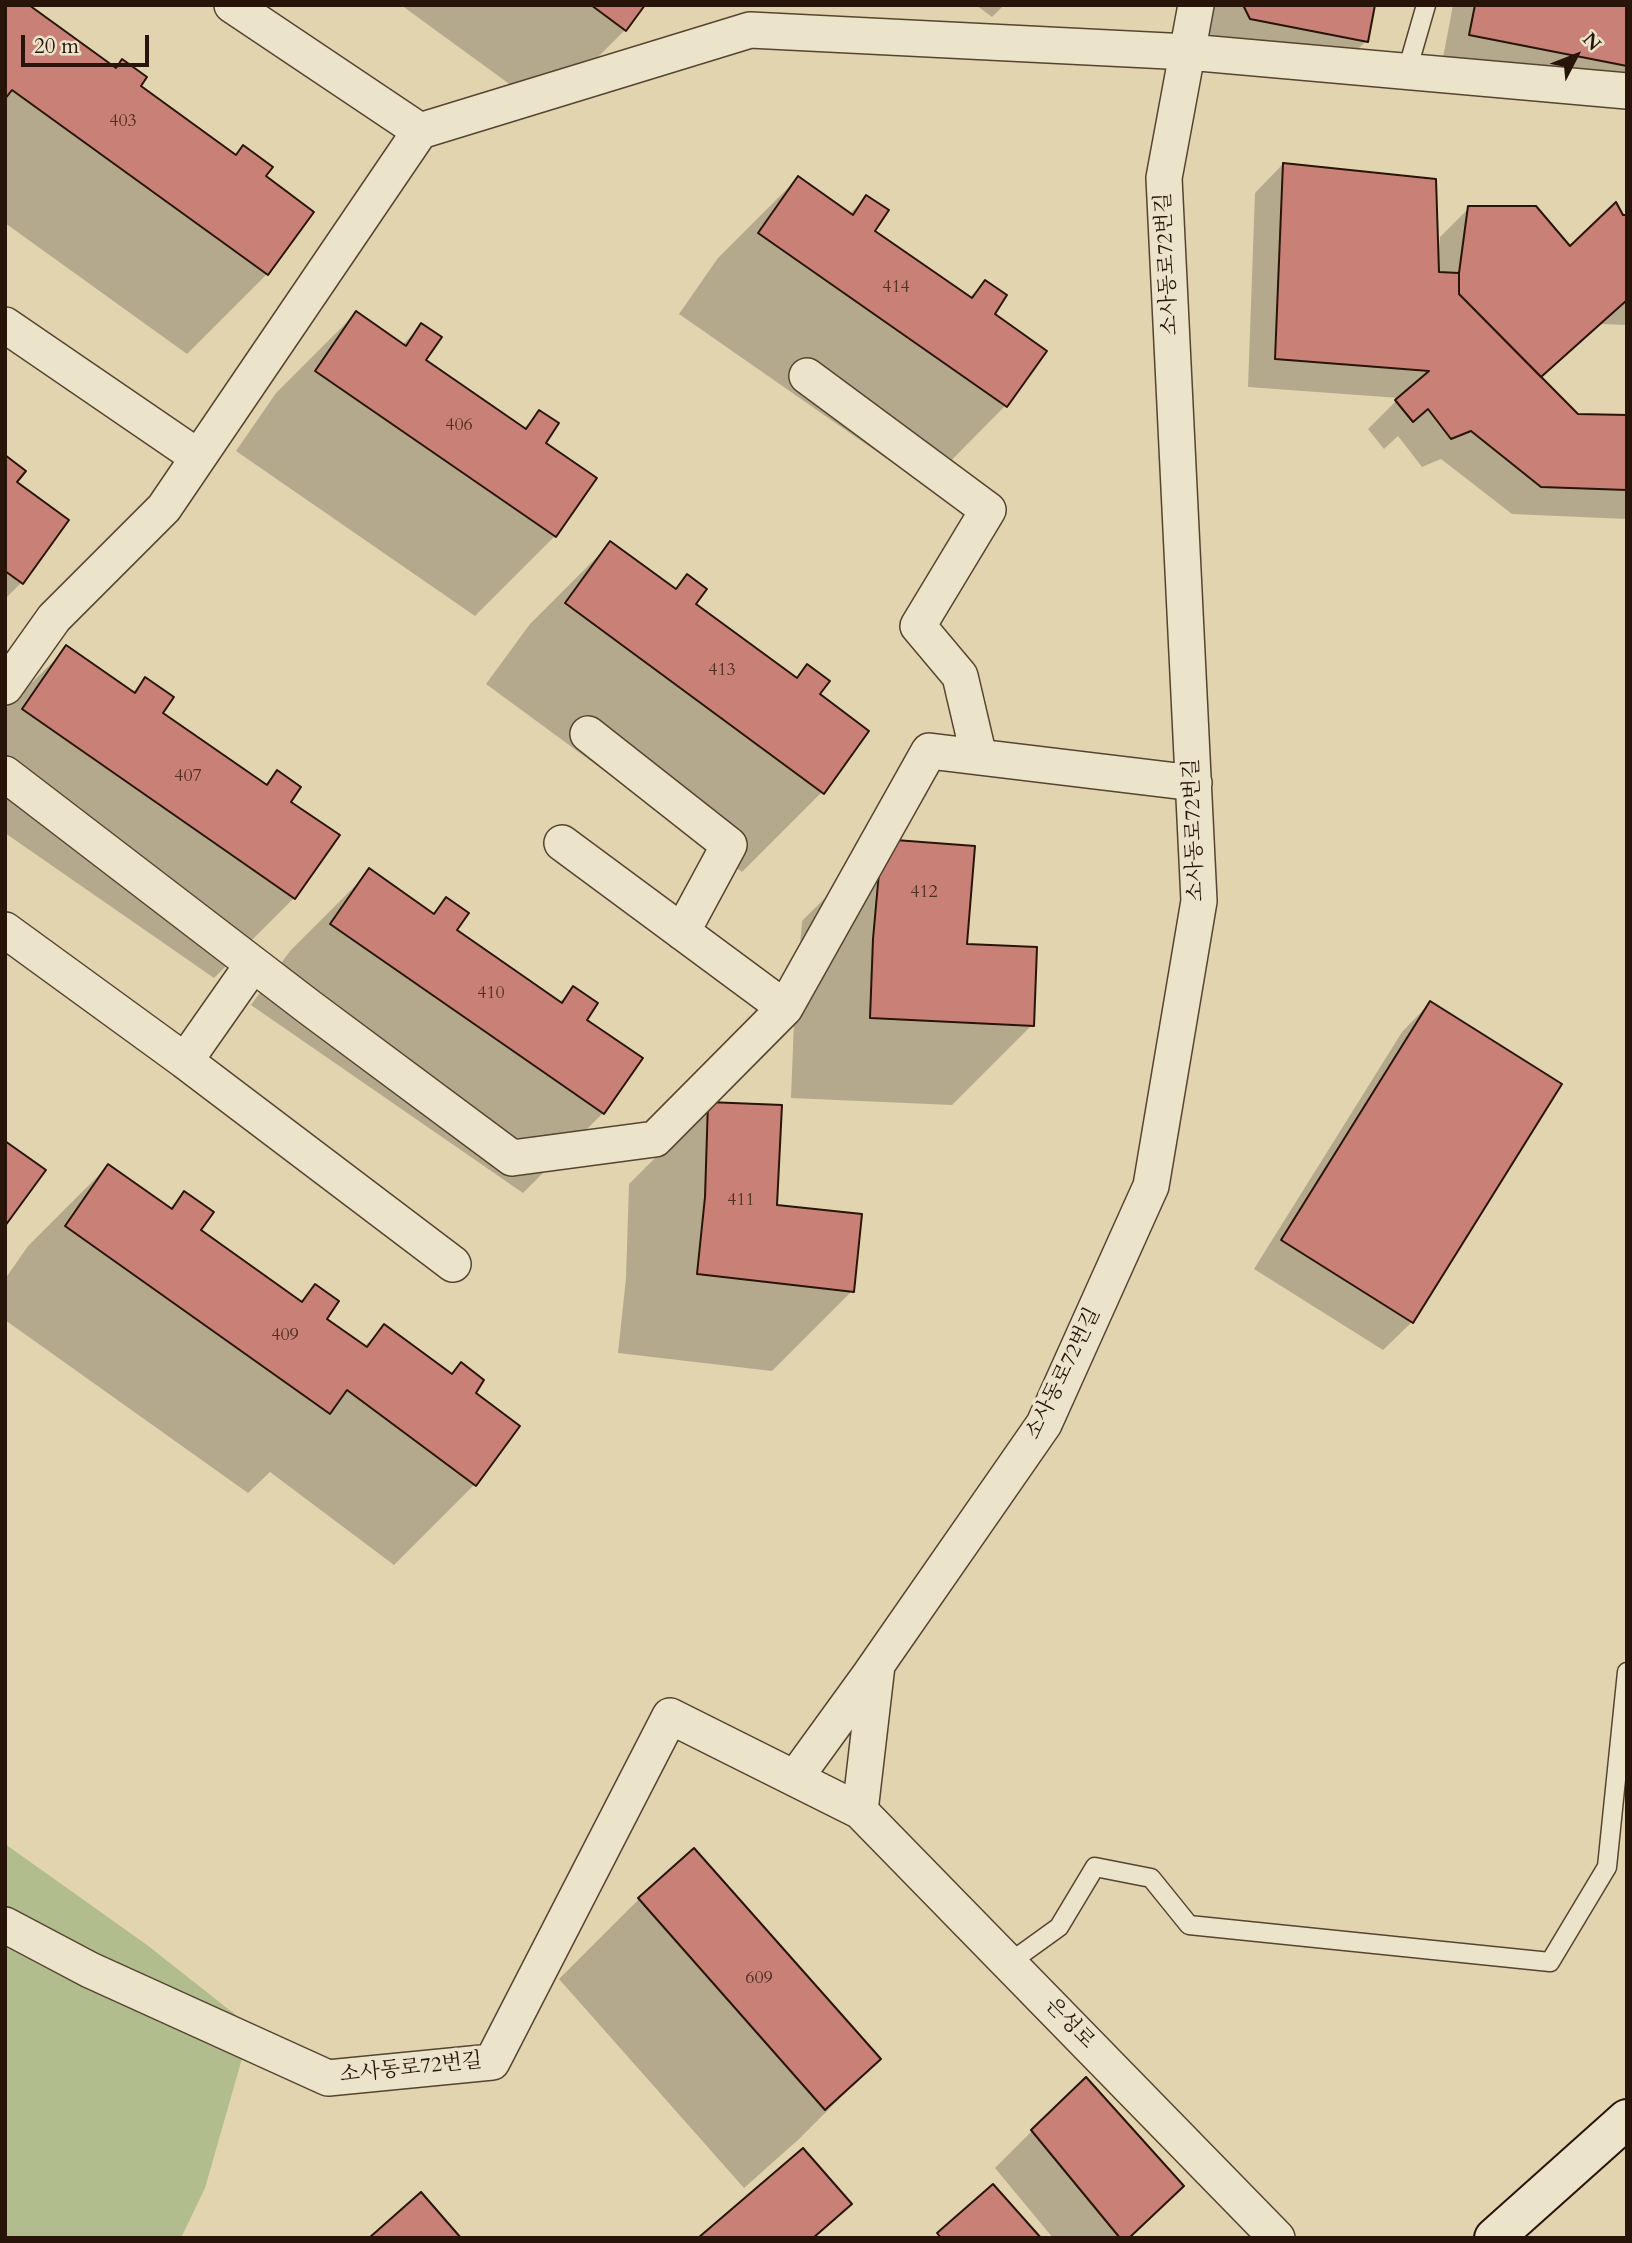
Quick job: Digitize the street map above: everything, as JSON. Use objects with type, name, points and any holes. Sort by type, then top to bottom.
[{"type":"street","points":[[232,5],[420,131]]},
{"type":"street","name":"소사동로72번길","points":[[794,1778],[878,1664],[1044,1424],[1151,1186],[1199,901],[1164,178],[1196,5]]},
{"type":"street","points":[[5,687],[54,618],[164,508],[420,131],[758,18],[1188,52],[1627,91]]},
{"type":"street","points":[[5,325],[198,457]]},
{"type":"street","points":[[807,376],[988,510],[918,626],[960,676],[979,757]]},
{"type":"street","points":[[588,734],[729,845],[682,932]]},
{"type":"street","points":[[5,774],[512,1158],[655,1139],[785,1008],[929,751],[1194,783]]},
{"type":"street","points":[[562,843],[785,1008]]},
{"type":"street","points":[[5,930],[185,1061],[453,1264]]},
{"type":"street","points":[[185,1061],[253,964]]},
{"type":"street","name":"소사동로72번길","points":[[5,1925],[90,1970],[328,2078],[492,2062],[670,1716],[860,1811],[878,1664]]},
{"type":"street","name":"은성로","points":[[860,1811],[1277,2238]]},
{"type":"street","points":[[1494,2238],[1627,2119]]},
{"type":"lane","points":[[1407,71],[1426,5]]},
{"type":"lane","points":[[1013,1967],[1016,1958],[1059,1927],[1095,1867],[1151,1878],[1189,1925],[1550,1962],[1607,1867],[1627,1672]]},
{"type":"green space","points":[[5,1844],[147,1945],[251,2027],[205,2188],[181,2238],[5,2238]]},
{"type":"building","points":[[5,5],[29,5],[116,68],[122,59],[147,77],[141,86],[236,155],[243,145],[273,167],[266,176],[314,212],[268,275],[12,90],[5,99]]},
{"type":"building","points":[[591,5],[645,5],[626,31]]},
{"type":"building","points":[[1243,5],[1375,5],[1368,42],[1250,19]]},
{"type":"building","points":[[1475,5],[1627,5],[1627,66],[1469,35]]},
{"type":"building","points":[[1283,163],[1436,179],[1439,272],[1459,273],[1459,294],[1578,414],[1627,415],[1627,490],[1541,487],[1471,431],[1451,439],[1428,409],[1413,422],[1395,400],[1429,371],[1275,359]]},
{"type":"building","points":[[798,176],[853,215],[866,195],[889,210],[875,231],[972,298],[985,280],[1007,295],[995,314],[1047,351],[1007,407],[758,233]]},
{"type":"building","points":[[1616,202],[1623,215],[1627,215],[1627,300],[1541,377],[1459,294],[1459,273],[1468,206],[1536,206],[1570,246]]},
{"type":"building","points":[[356,311],[406,346],[421,323],[442,337],[426,360],[526,429],[539,410],[559,423],[546,443],[597,478],[556,537],[315,371]]},
{"type":"building","points":[[5,455],[26,471],[17,482],[69,520],[23,584],[5,571]]},
{"type":"building","points":[[610,541],[676,589],[687,574],[707,589],[696,604],[797,678],[807,664],[830,681],[820,694],[869,731],[824,794],[565,603]]},
{"type":"building","points":[[66,645],[135,693],[145,677],[174,697],[163,713],[267,785],[277,770],[301,787],[291,802],[340,835],[295,899],[22,709]]},
{"type":"building","points":[[882,839],[975,846],[967,944],[1037,947],[1034,1026],[870,1018],[873,939]]},
{"type":"building","points":[[369,868],[434,914],[446,897],[469,913],[457,930],[562,1003],[573,986],[598,1003],[587,1020],[643,1058],[604,1114],[330,924]]},
{"type":"building","points":[[1430,1001],[1562,1084],[1413,1323],[1281,1240]]},
{"type":"building","points":[[708,1102],[782,1105],[777,1205],[862,1214],[854,1292],[697,1274],[705,1197]]},
{"type":"building","points":[[5,1141],[46,1170],[5,1226]]},
{"type":"building","points":[[108,1164],[172,1209],[184,1191],[214,1212],[201,1230],[302,1302],[315,1284],[339,1301],[327,1319],[367,1347],[384,1324],[452,1374],[461,1362],[484,1380],[476,1393],[520,1426],[476,1486],[347,1390],[330,1414],[65,1226]]},
{"type":"building","points":[[694,1848],[881,2059],[825,2110],[638,1898]]},
{"type":"building","points":[[1086,2077],[1184,2186],[1129,2238],[1120,2238],[1031,2130]]},
{"type":"building","points":[[803,2148],[852,2204],[813,2238],[698,2238]]},
{"type":"building","points":[[993,2184],[1041,2238],[941,2238],[937,2233]]},
{"type":"building","points":[[421,2192],[461,2238],[369,2238]]}]
